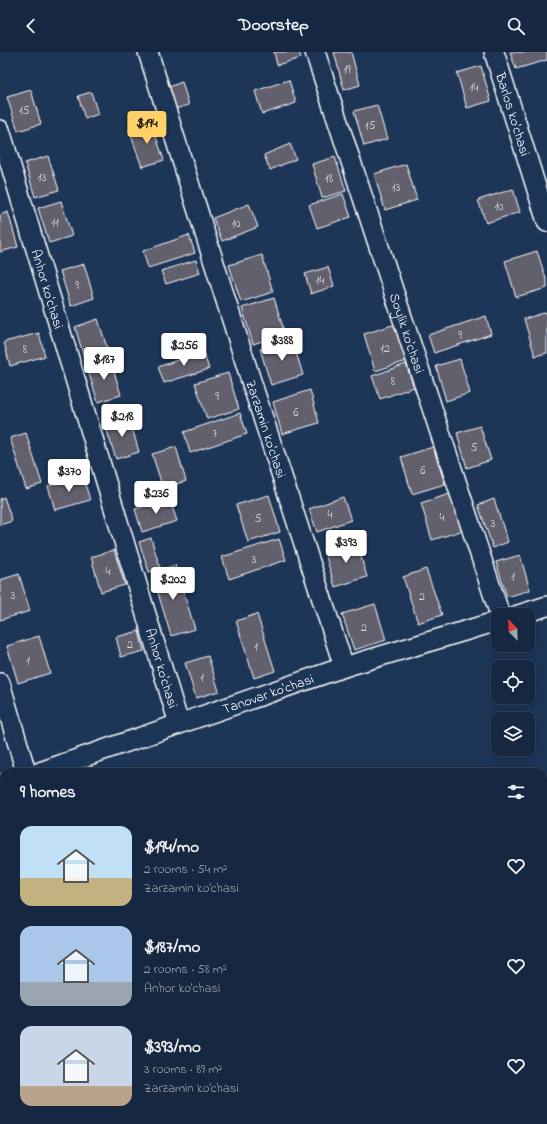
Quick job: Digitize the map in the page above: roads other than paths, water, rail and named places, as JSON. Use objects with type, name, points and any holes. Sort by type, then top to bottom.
[{"type":"street","name":"Zarzamin ko'chasi","points":[[148,52],[258,402],[344,667]]},
{"type":"street","name":"Soylik ko'chasi","points":[[315,52],[498,608]]},
{"type":"street","name":"Barlos ko'chasi","points":[[494,52],[547,222]]},
{"type":"street","name":"Anhor ko'chasi","points":[[0,130],[179,724]]},
{"type":"street","points":[[535,610],[547,606]]},
{"type":"street","name":"Tanovar ko'chasi","points":[[52,768],[344,667],[491,624]]},
{"type":"street","points":[[0,684],[25,768]]}]
